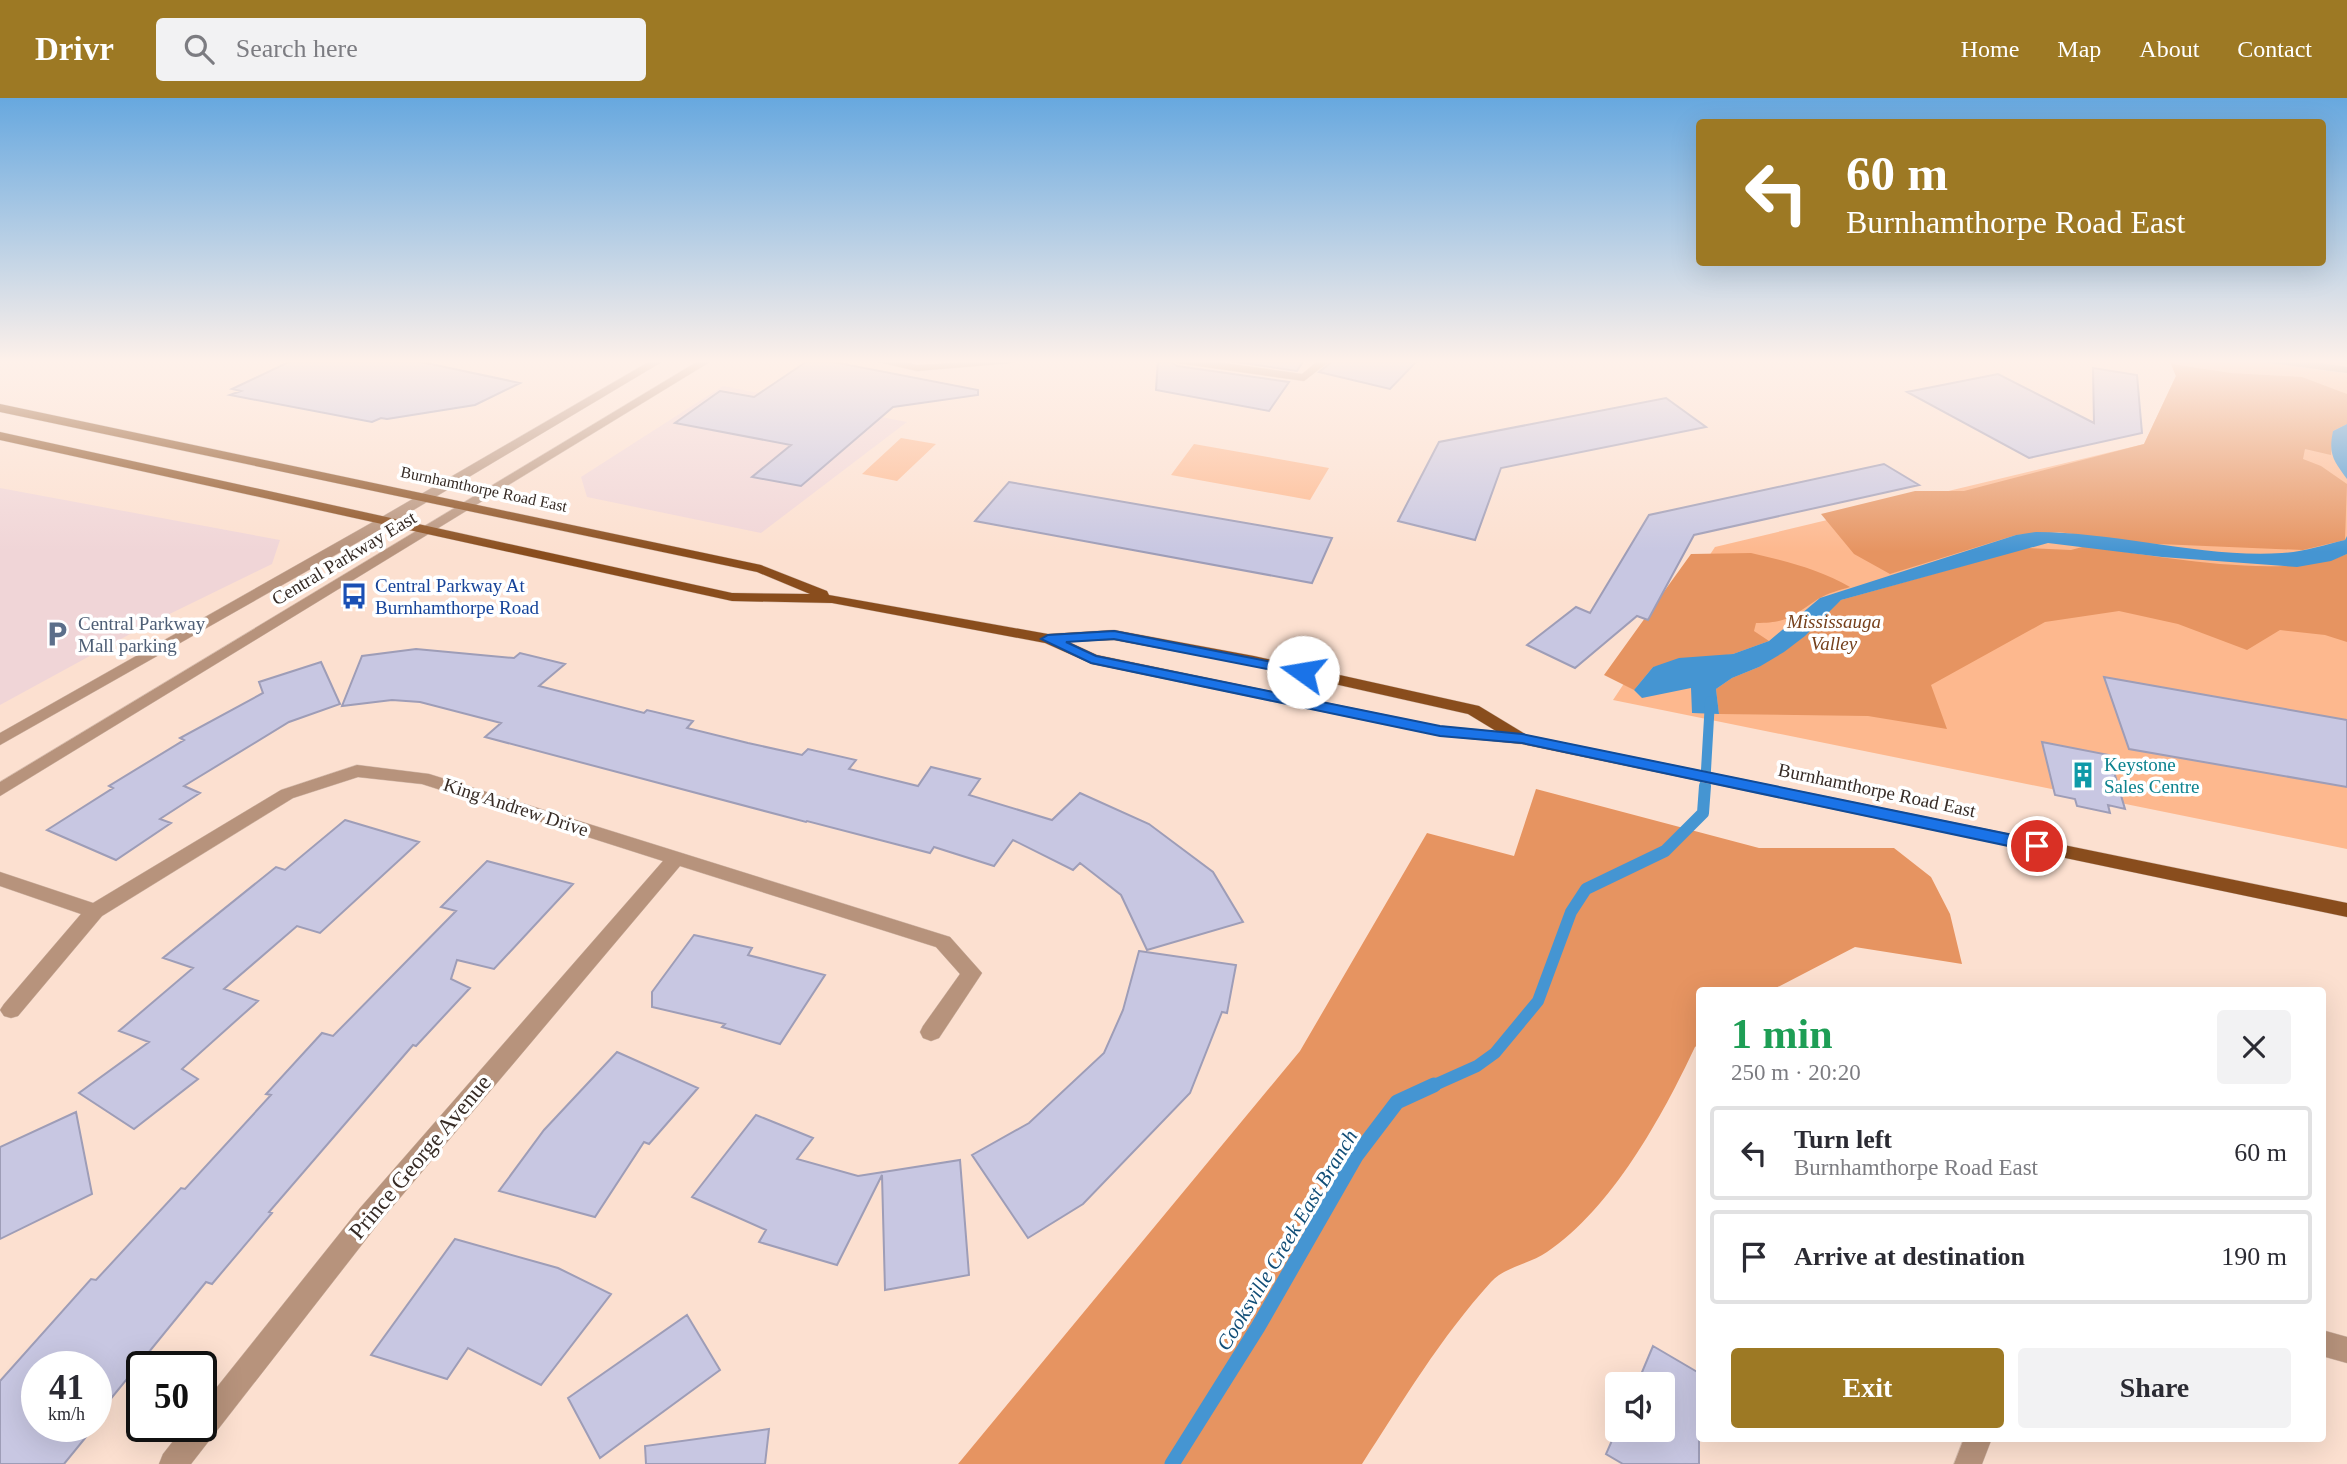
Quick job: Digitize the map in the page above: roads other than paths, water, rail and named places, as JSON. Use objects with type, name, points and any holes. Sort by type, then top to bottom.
[{"type":"main road","name":"Burnhamthorpe Road East","points":[[74,424],[761,569],[832,599]]},
{"type":"main road","name":"Burnhamthorpe Road East","points":[[0,436],[732,597],[832,599],[1048,639],[1114,635],[1254,661],[1473,710],[1522,738]]},
{"type":"main road","name":"Burnhamthorpe Road East","points":[[1048,639],[1091,659],[1440,731],[1522,738],[1646,766],[2347,910]]},
{"type":"street","name":"Central Parkway East","points":[[0,740],[385,522],[551,424]]},
{"type":"street","name":"Central Parkway East","points":[[0,790],[602,424]]},
{"type":"street","name":"King Andrew Drive","points":[[11,1010],[96,911],[287,794],[357,771],[423,778],[943,942],[972,973],[931,1032]]},
{"type":"street","name":"Prince George Avenue","points":[[173,1464],[369,1216],[677,858]]},
{"type":"street","points":[[0,879],[96,911]]},
{"type":"street","points":[[2326,1344],[2347,1350]]},
{"type":"street","points":[[1968,1464],[1976,1442]]},
{"type":"water","points":[[2347,424],[2347,479],[2336,462],[2331,446],[2333,431]]},
{"type":"water","points":[[2036,532],[2098,536],[2190,549],[2251,554],[2298,551],[2345,540],[2347,536],[2347,554],[2331,561],[2297,567],[2162,557],[2048,543],[1841,600],[1805,636],[1784,652],[1716,689],[1719,714],[1692,713],[1691,688],[1642,698],[1634,690],[1653,667],[1679,658],[1733,654],[1769,641],[1820,598],[2016,535]]},
{"type":"waterway","name":"Cooksville Creek East Branch","points":[[1705,787],[1710,701]]},
{"type":"waterway","name":"Cooksville Creek East Branch","points":[[1430,1087],[1477,1066],[1495,1053],[1538,1001],[1571,912],[1586,889],[1665,851],[1703,813],[1705,786]]},
{"type":"waterway","name":"Cooksville Creek East Branch","points":[[1172,1464],[1258,1327],[1356,1156],[1397,1102],[1434,1085]]},
{"type":"place","name":"Central Parkway At Burnhamthorpe Road","points":[[354,596]]},
{"type":"place","name":"Central Parkway Mall parking","points":[[57,634]]},
{"type":"place","name":"Keystone Sales Centre","points":[[2083,775]]},
{"type":"park label","name":"Mississauga Valley","points":[[1834,632]]}]
